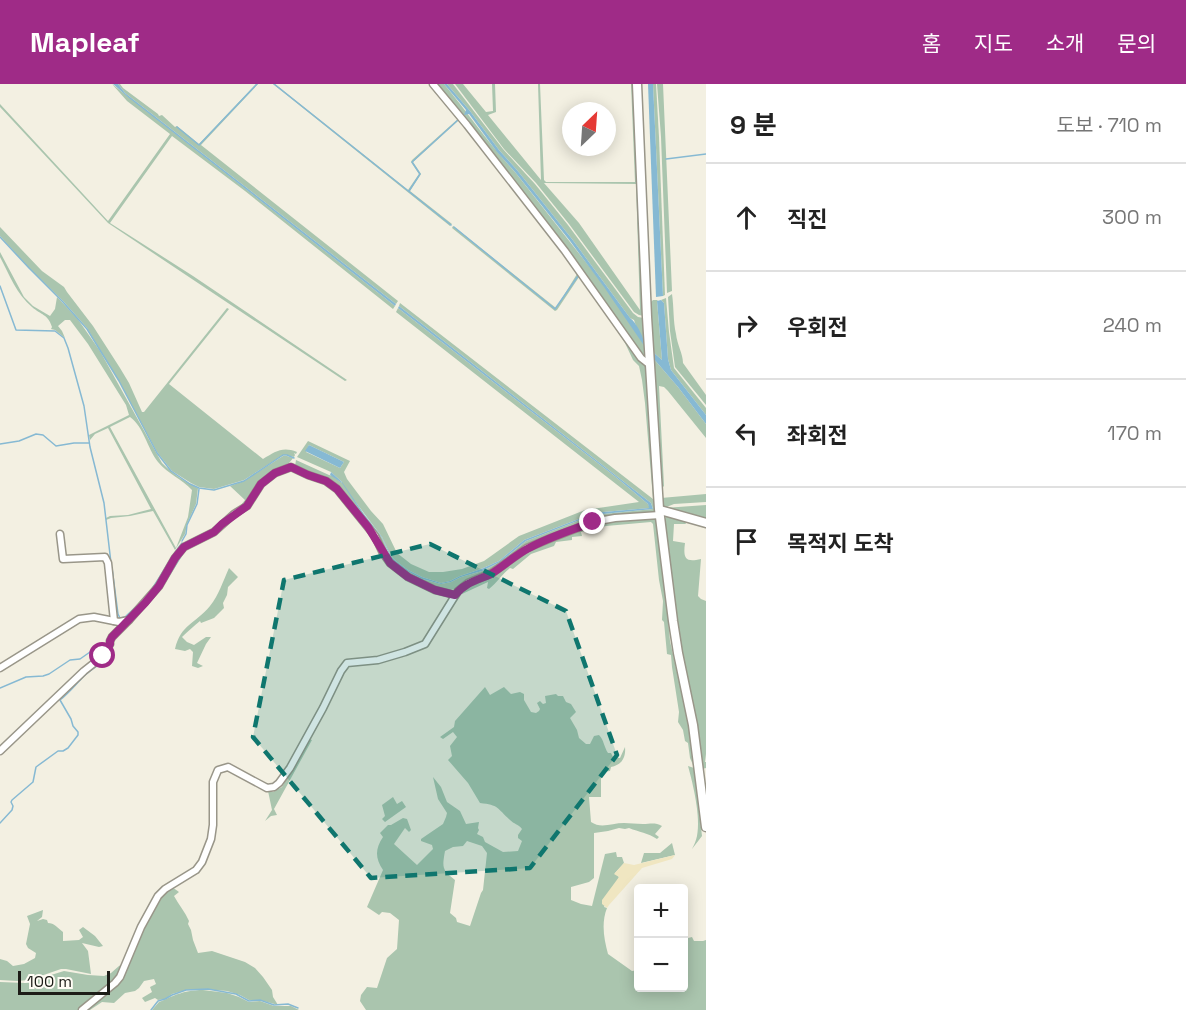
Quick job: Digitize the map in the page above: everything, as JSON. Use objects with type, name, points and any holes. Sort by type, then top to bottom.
[{"type":"main road","points":[[637,84],[649,346],[660,509],[673,621],[693,725],[706,827]]},
{"type":"main road","points":[[660,509],[706,523]]},
{"type":"street","points":[[433,84],[565,251],[641,358],[650,361]]},
{"type":"street","points":[[0,751],[84,671],[103,656],[112,637],[159,586],[184,547],[214,532],[247,506],[261,484],[275,473],[291,467],[326,481],[337,489],[368,527],[390,563],[408,577],[435,590],[455,595]]},
{"type":"street","points":[[82,1010],[120,977],[141,927],[158,896],[165,889],[196,870],[202,862],[211,839],[213,782],[218,770],[228,767],[267,788],[274,787],[290,768],[341,671],[348,663],[378,660],[425,644],[458,591],[492,573],[527,548],[593,522],[660,509]]},
{"type":"street","points":[[60,534],[63,559],[105,557],[108,563],[114,621]]},
{"type":"street","points":[[0,668],[78,619],[94,617],[119,622],[129,620]]},
{"type":"highlighted area","points":[[430,544],[566,611],[617,755],[530,868],[371,878],[253,737],[284,580]]},
{"type":"green space","points":[[112,84],[395,306],[393,309],[172,136],[110,223],[347,380],[345,381],[108,223],[0,107],[0,104],[108,221],[170,134],[127,101]]},
{"type":"green space","points":[[118,84],[199,144],[258,84],[201,145],[398,301],[396,304],[125,93]]},
{"type":"green space","points":[[273,84],[408,190],[419,174],[411,162],[412,160],[459,118],[413,162],[421,174],[410,191],[452,224],[450,226]]},
{"type":"green space","points":[[435,84],[444,84],[636,326],[634,320],[630,318],[572,239],[447,84],[453,84],[503,149],[568,225],[633,313],[644,318],[646,354],[642,355]]},
{"type":"green space","points":[[455,84],[463,84],[486,112],[493,111],[492,84],[495,84],[496,112],[488,115],[541,180],[538,84],[540,84],[544,180],[546,182],[635,182],[631,84],[635,84],[644,316],[634,312],[569,224],[536,183],[504,149]],"holes":[[[544,183],[636,184],[640,310],[579,223]]]},
{"type":"green space","points":[[653,84],[656,84],[659,137],[665,295],[663,296]]},
{"type":"green space","points":[[657,84],[663,84],[672,291],[667,293],[661,137]]},
{"type":"green space","points":[[521,197],[646,364],[655,513],[614,517],[561,533],[457,589],[449,590],[415,579],[391,562],[334,483],[295,466],[296,460],[333,476],[342,483],[331,472],[297,457],[308,441],[350,461],[344,472],[347,479],[383,524],[397,553],[411,564],[429,572],[462,569],[484,561],[519,536],[585,510],[639,502],[396,312],[398,308],[617,478],[650,508],[603,512],[584,517],[524,540],[499,561],[441,583],[422,577],[396,561],[382,537],[354,500],[382,538],[390,556],[395,562],[422,579],[441,584],[451,582],[500,562],[526,541],[585,518],[653,509],[651,503],[399,306],[400,303],[653,499],[645,403],[639,366],[579,277],[555,311],[452,228],[453,226],[556,308],[577,274]],"holes":[[[309,445],[344,462],[340,468],[306,452]]]},
{"type":"green space","points":[[0,227],[42,271],[64,287],[120,368],[142,412],[227,308],[229,309],[169,384],[263,459],[283,450],[297,452],[294,453],[294,457],[283,455],[244,480],[214,489],[199,487],[172,471],[157,452],[119,381],[87,328],[0,236]]},
{"type":"green space","points":[[0,252],[24,297],[33,306],[50,316],[55,309],[57,297],[77,318],[100,351],[162,463],[170,471],[198,488],[196,504],[185,534],[175,550],[153,511],[106,520],[110,516],[128,515],[151,509],[108,428],[95,434],[90,440],[89,435],[129,415],[126,405],[88,344],[70,320],[65,320],[58,326],[65,338],[51,329],[46,317],[22,297],[0,257]],"holes":[[[130,417],[135,421],[158,462],[192,490],[188,517],[176,548],[110,427]]]},
{"type":"green space","points":[[672,294],[675,329],[683,363],[706,395],[706,405],[675,367],[668,297]]},
{"type":"green space","points":[[666,298],[674,368],[706,408],[706,415],[671,370],[668,359],[664,303],[661,300]]},
{"type":"green space","points":[[658,300],[662,360],[653,352],[651,302]]},
{"type":"green space","points":[[653,358],[706,424],[706,438],[668,391],[659,386],[664,486],[661,489]]},
{"type":"green space","points":[[283,456],[293,458],[274,473],[243,506],[241,505],[245,500],[230,486],[244,481]]},
{"type":"green space","points":[[706,494],[706,502],[674,504],[664,508],[706,505],[706,522],[663,510],[661,498]]},
{"type":"green space","points":[[666,516],[684,520],[686,524],[674,524],[673,541],[685,543],[684,552],[688,560],[701,559],[698,596],[706,601],[706,768],[702,769],[681,660],[664,522]]},
{"type":"green space","points":[[656,518],[670,641],[688,722],[693,765],[688,743],[685,741],[683,730],[678,722],[679,712],[671,655],[667,654],[662,620],[663,601],[651,522],[606,526],[581,532],[582,536],[556,542],[554,546],[531,554],[513,569],[507,570],[489,589],[487,588],[488,582],[462,594],[461,592],[495,574],[532,548],[590,526]]},
{"type":"green space","points":[[229,568],[238,577],[228,587],[223,603],[224,608],[214,618],[201,623],[200,621],[182,637],[194,645],[206,637],[211,637],[197,663],[203,666],[198,668],[192,666],[193,652],[190,649],[185,651],[175,649],[178,641],[185,629],[213,602]]},
{"type":"green space","points":[[485,687],[490,695],[504,687],[511,694],[520,692],[524,694],[524,700],[531,712],[536,713],[540,709],[537,703],[540,701],[543,704],[546,703],[545,696],[556,694],[563,696],[576,712],[570,718],[579,738],[586,744],[590,744],[594,736],[599,735],[608,753],[620,758],[625,747],[625,754],[621,762],[611,767],[610,771],[601,772],[601,797],[589,797],[591,822],[603,825],[653,823],[662,826],[655,834],[659,837],[657,839],[629,828],[594,833],[594,878],[589,882],[571,887],[571,900],[592,906],[605,854],[616,852],[617,857],[622,857],[624,863],[615,873],[619,877],[604,907],[607,908],[604,931],[608,954],[634,971],[634,992],[688,992],[688,938],[692,937],[694,941],[706,940],[706,1010],[366,1010],[360,1001],[361,995],[367,987],[377,988],[387,958],[397,949],[399,920],[390,913],[382,912],[379,915],[367,907],[383,870],[377,854],[383,837],[380,833],[388,825],[403,818],[407,819],[411,830],[409,832],[405,828],[394,844],[417,865],[433,849],[432,845],[421,839],[443,824],[447,813],[438,799],[433,777],[441,787],[447,802],[460,811],[466,824],[479,822],[477,834],[483,837],[485,842],[503,852],[518,851],[522,841],[518,835],[522,829],[497,808],[480,803],[468,783],[448,760],[452,756],[450,746],[457,737],[453,732],[443,739],[440,737],[454,727],[455,721]],"holes":[[[467,841],[482,846],[487,853],[483,890],[470,926],[457,922],[450,913],[455,880],[444,868],[445,851],[463,846]]]},
{"type":"green space","points":[[309,739],[312,740],[274,809],[277,815],[265,821],[272,810],[268,791],[273,792],[282,787]]},
{"type":"green space","points":[[688,766],[694,768],[702,836],[692,849],[696,841],[698,820]]},
{"type":"green space","points":[[393,797],[397,804],[402,801],[406,807],[385,822],[382,819],[385,816],[382,805]]},
{"type":"green space","points":[[672,843],[675,855],[641,863],[644,853],[660,853]]},
{"type":"green space","points":[[172,887],[179,892],[174,896],[189,921],[198,953],[212,951],[245,962],[255,968],[272,990],[278,1005],[260,1000],[249,1000],[227,991],[203,989],[186,990],[172,994],[165,999],[155,998],[145,1002],[142,998],[152,992],[150,987],[156,984],[154,979],[144,981],[135,991],[125,993],[114,1003],[102,1002],[90,1010],[85,1010],[115,987],[159,899]]},
{"type":"green space","points":[[43,910],[42,917],[37,921],[47,920],[48,923],[56,926],[63,932],[63,941],[79,940],[83,937],[79,930],[83,927],[103,946],[82,943],[88,951],[91,974],[61,969],[29,980],[0,980],[0,959],[13,966],[24,964],[35,958],[36,953],[26,944],[30,924],[27,916]]},
{"type":"green space","points":[[124,963],[111,985],[78,1010],[0,1010],[0,982],[25,983],[64,971],[104,976]]},
{"type":"green space","points":[[203,990],[227,993],[249,1002],[260,1001],[274,1006],[291,1006],[299,1010],[152,1010],[159,1002],[180,993]]},
{"type":"sand","points":[[675,855],[672,859],[642,868],[607,908],[602,904],[602,900],[619,877],[614,874],[624,863],[634,865]]},
{"type":"water","points":[[113,84],[118,84],[125,93],[396,304],[395,306],[129,98]]},
{"type":"water","points":[[444,84],[447,84],[470,111],[572,239],[635,323],[642,335],[645,347],[570,241],[469,114],[464,115],[466,110]]},
{"type":"water","points":[[648,84],[653,84],[663,296],[656,297]]},
{"type":"water","points":[[661,300],[664,303],[668,359],[671,370],[706,415],[706,424],[653,358],[653,352],[662,360],[657,301]]},
{"type":"water","points":[[399,306],[651,503],[653,509],[585,518],[526,541],[500,562],[451,582],[441,584],[422,579],[395,562],[390,556],[382,538],[363,515],[342,483],[330,475],[331,472],[342,482],[382,537],[391,556],[408,570],[441,583],[499,561],[524,540],[584,517],[603,512],[649,508],[648,504],[617,478],[398,308]]},
{"type":"water","points":[[309,445],[344,462],[340,468],[305,451]]},
{"type":"waterway","points":[[177,127],[199,145],[257,84]]},
{"type":"waterway","points":[[274,84],[451,225]]},
{"type":"waterway","points":[[409,191],[420,174],[412,162],[458,120]]},
{"type":"waterway","points":[[666,159],[706,154]]},
{"type":"waterway","points":[[454,227],[555,309],[578,276]]},
{"type":"waterway","points":[[0,237],[87,329],[119,381],[157,453],[171,471],[199,488],[214,490],[244,481],[283,455],[294,458]]},
{"type":"waterway","points":[[0,286],[16,330],[55,331],[64,338],[84,406],[90,447],[104,503],[111,563]]},
{"type":"waterway","points":[[0,444],[19,441],[36,434],[43,435],[56,446],[89,443]]},
{"type":"waterway","points":[[182,541],[197,504],[199,489]]},
{"type":"waterway","points":[[149,593],[182,543]]},
{"type":"waterway","points":[[165,582],[183,553]]},
{"type":"waterway","points":[[112,568],[120,618],[125,617],[140,603]]},
{"type":"waterway","points":[[142,610],[156,593]]},
{"type":"waterway","points":[[113,641],[120,633]]},
{"type":"waterway","points":[[0,688],[26,677],[49,674],[70,660],[80,659],[100,645],[107,644]]},
{"type":"waterway","points":[[0,823],[12,810],[12,800],[33,782],[36,767],[58,751],[68,748],[78,735],[60,700],[104,660],[111,647]]},
{"type":"waterway","points":[[151,1010],[158,1001],[172,995],[186,990],[208,989],[236,994],[249,1001],[260,1000],[274,1005],[288,1004],[298,1008]]},
{"type":"route","points":[[103,656],[112,637],[159,586],[184,547],[214,532],[247,506],[261,484],[275,473],[291,467],[326,481],[337,489],[375,536],[390,563],[408,577],[435,590],[455,595],[468,584],[492,573],[527,548],[593,522]]}]
